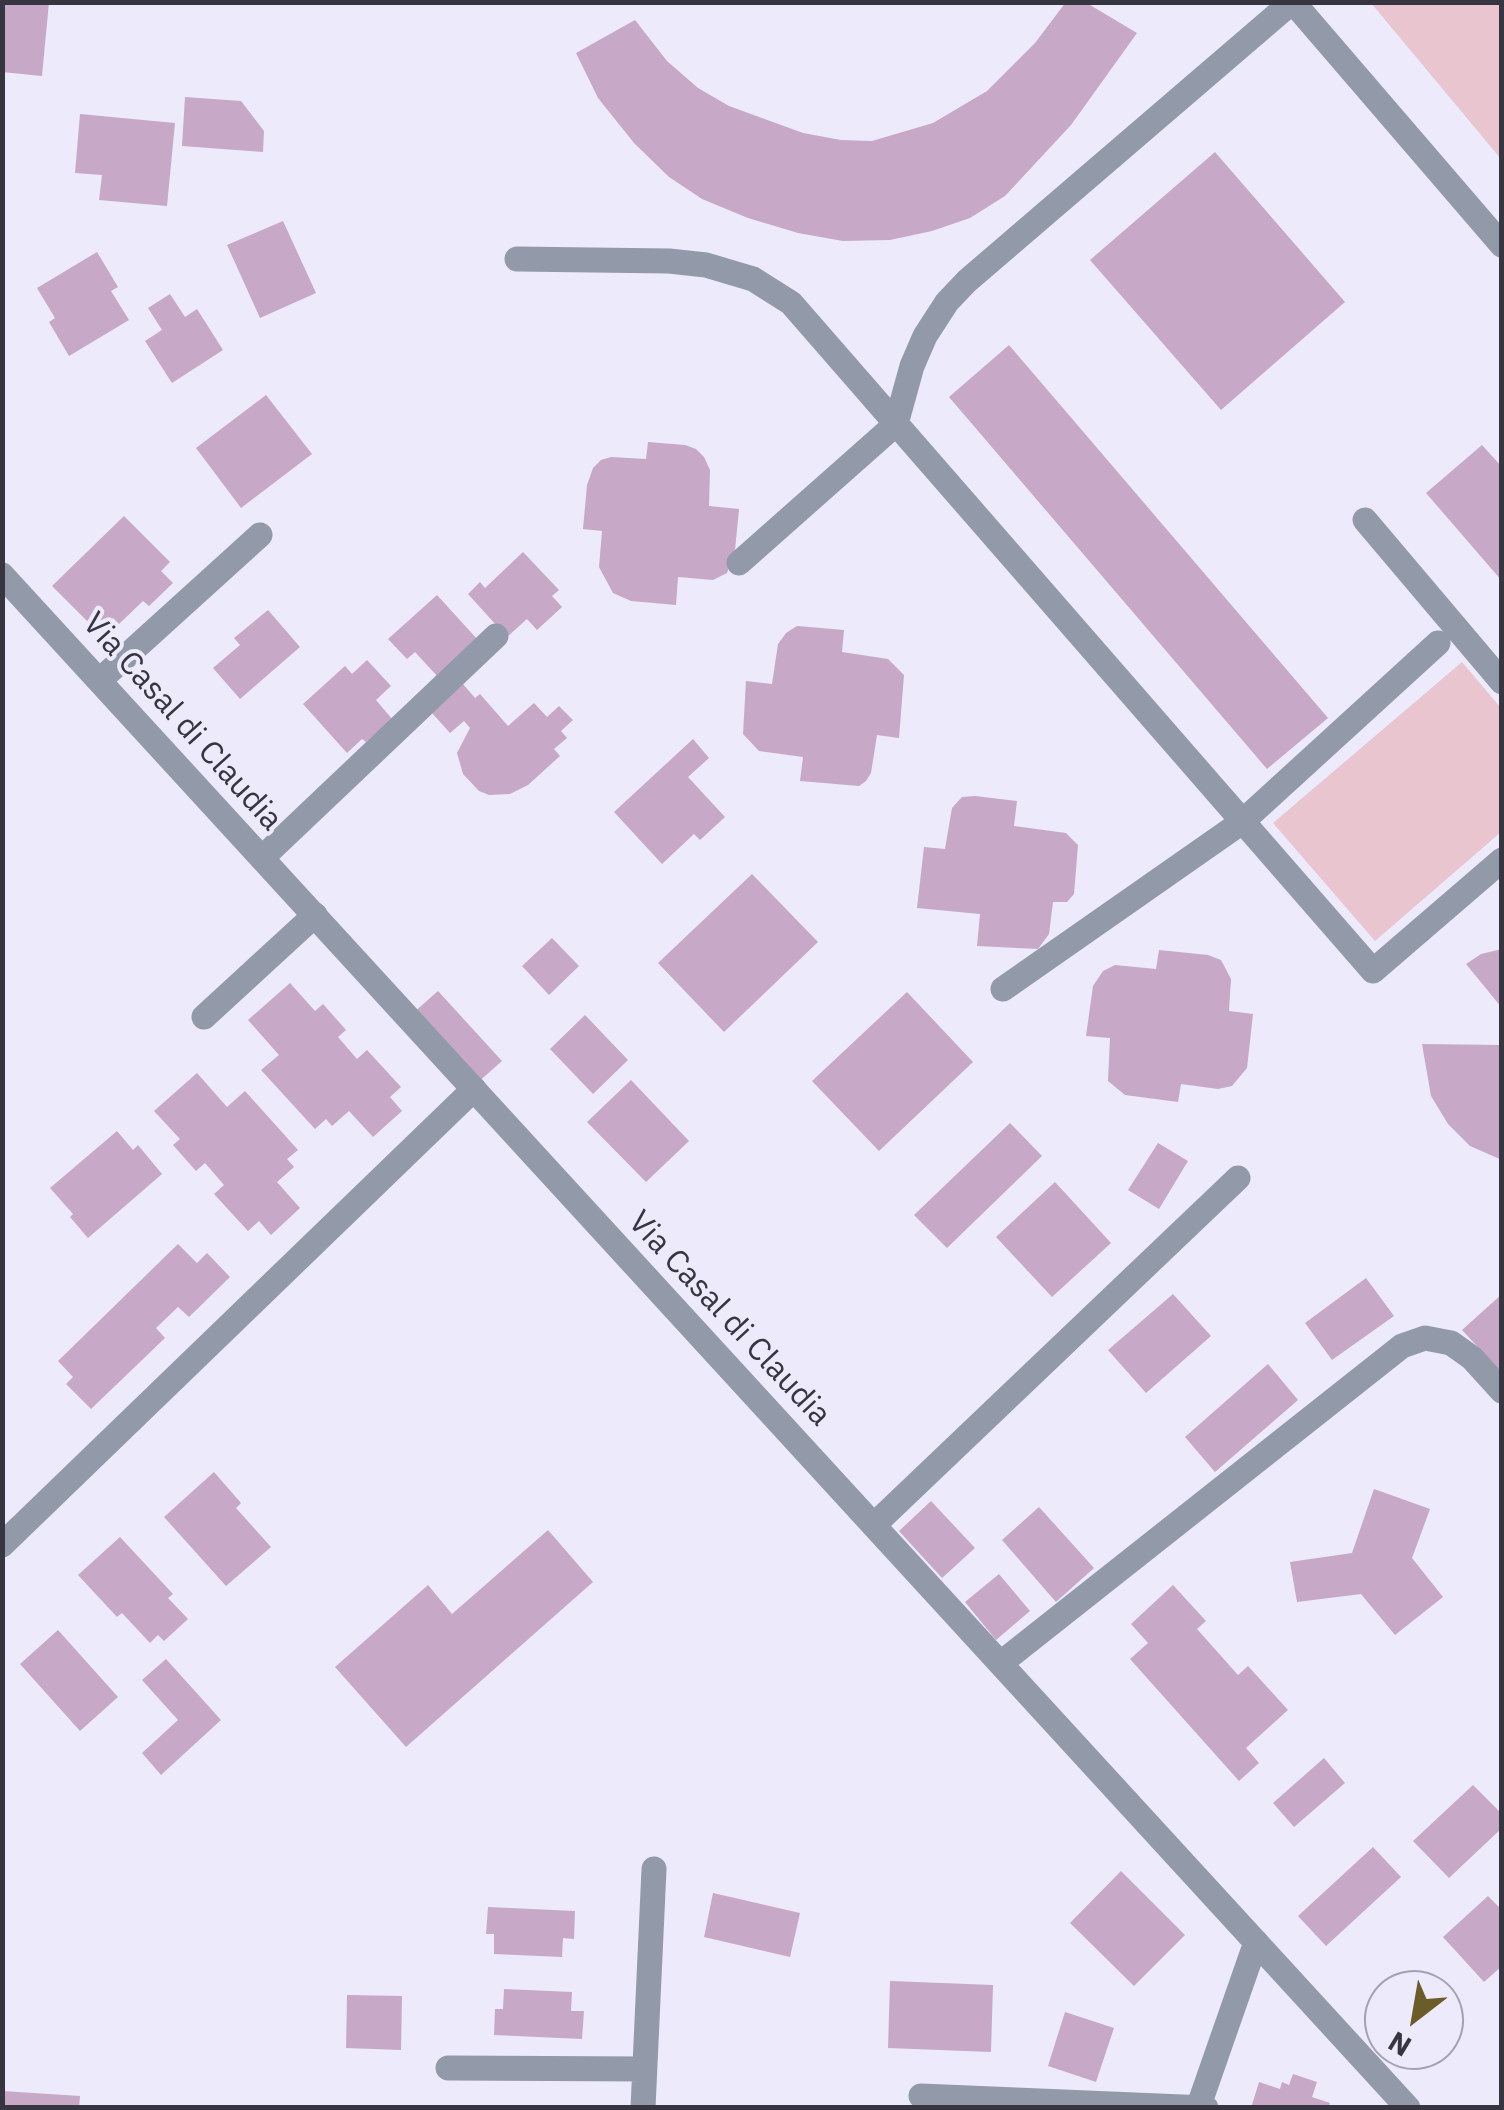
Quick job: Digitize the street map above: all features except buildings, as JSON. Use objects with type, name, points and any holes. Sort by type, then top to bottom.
[{"type":"street","points":[[740,563],[896,424],[925,336],[966,281],[1292,2],[1502,245]]},
{"type":"street","points":[[517,259],[686,262],[753,280],[781,296],[807,319],[1372,971],[1502,860]]},
{"type":"street","points":[[1365,520],[1502,682]]},
{"type":"street","points":[[100,680],[260,536]]},
{"type":"street","name":"Via Casal di Claudia","points":[[2,574],[1408,2108]]},
{"type":"street","points":[[262,858],[496,636]]},
{"type":"street","points":[[1004,989],[1242,822],[1438,643]]},
{"type":"street","points":[[204,1017],[315,915]]},
{"type":"street","points":[[2,1545],[474,1089]]},
{"type":"street","points":[[874,1525],[1238,1178]]},
{"type":"street","points":[[1000,1663],[1402,1346],[1424,1338],[1451,1343],[1472,1358],[1502,1391]]},
{"type":"street","points":[[642,2108],[654,1868]]},
{"type":"street","points":[[921,2096],[1201,2107],[1256,1942]]},
{"type":"street","points":[[448,2068],[644,2069]]},
{"type":"shaded area","points":[[1371,3],[1501,3],[1501,159]]},
{"type":"shaded area","points":[[1462,662],[1501,708],[1501,832],[1375,941],[1273,823]]}]
